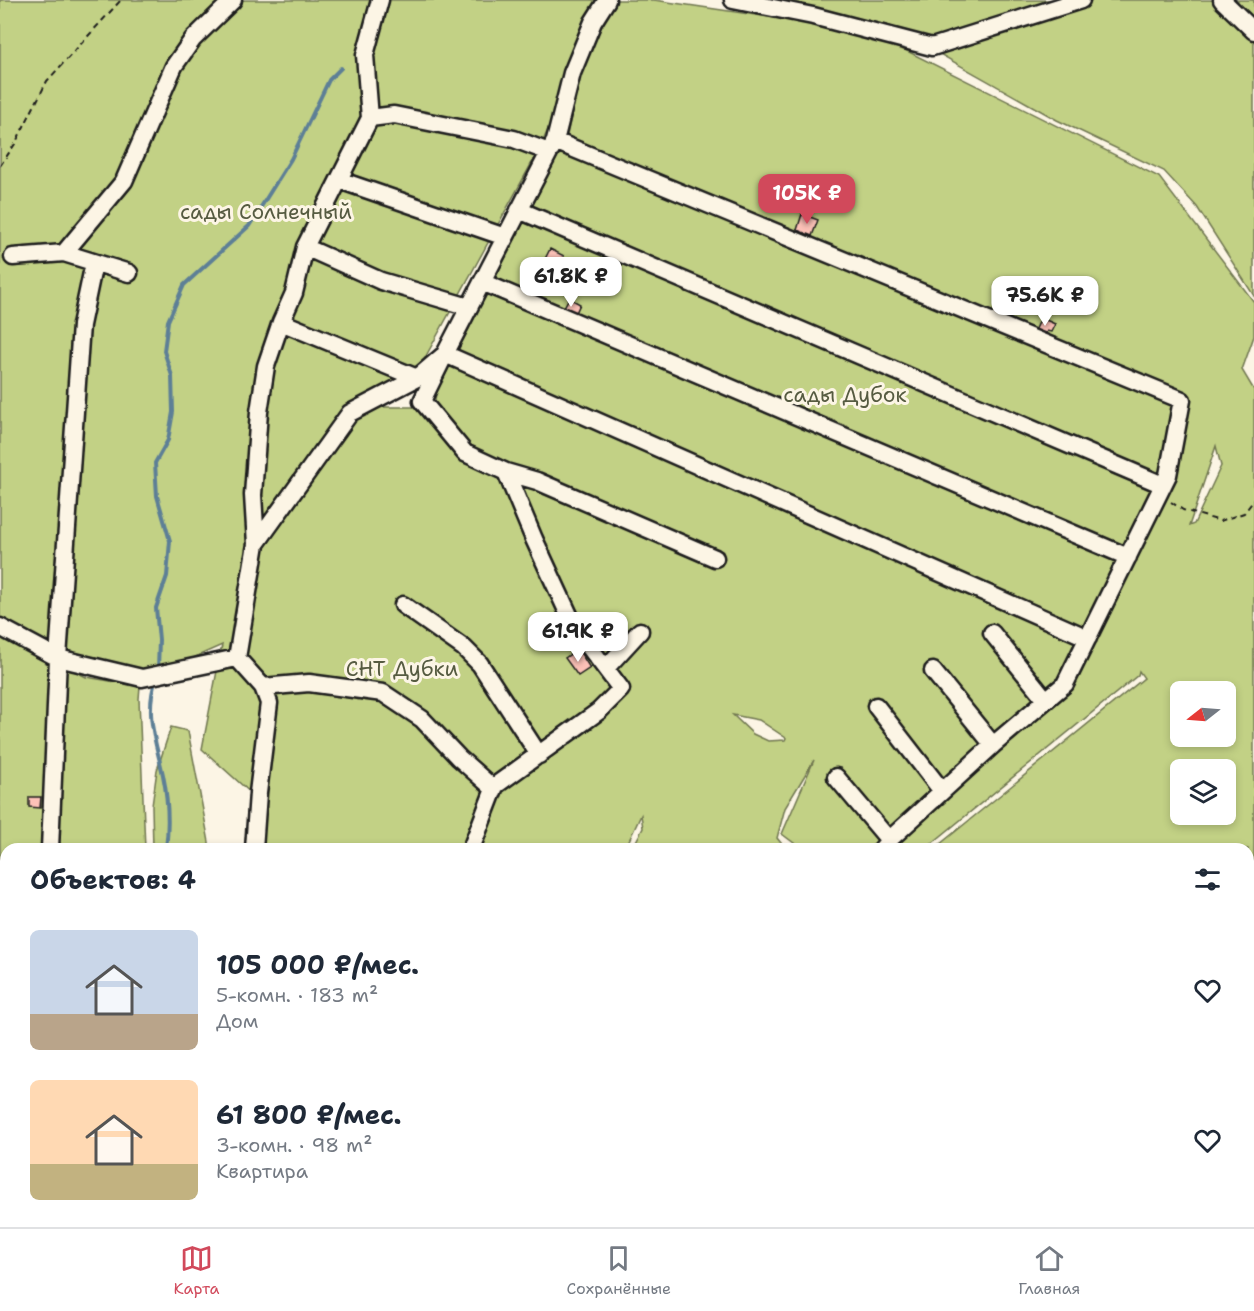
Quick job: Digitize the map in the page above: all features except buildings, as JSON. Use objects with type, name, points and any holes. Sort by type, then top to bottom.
[{"type":"street","points":[[64,253],[124,181],[174,66],[193,39],[233,0]]},
{"type":"street","points":[[237,658],[256,544],[253,495],[259,412],[267,366],[281,322],[294,293],[305,247],[370,118],[365,55],[380,0]]},
{"type":"street","points":[[606,0],[593,22],[572,73],[552,146],[422,401],[465,453],[506,472],[537,481],[715,558]]},
{"type":"street","points":[[733,0],[813,16],[932,46],[1081,0]]},
{"type":"street","points":[[1222,0],[1254,31]]},
{"type":"street","points":[[370,118],[394,115],[552,146],[1182,400],[1168,475],[1065,684],[993,745],[887,843]]},
{"type":"street","points":[[339,180],[505,237]]},
{"type":"street","points":[[519,210],[1161,489]]},
{"type":"street","points":[[305,247],[381,281],[469,306]]},
{"type":"street","points":[[13,257],[64,253],[129,273]]},
{"type":"street","points":[[50,843],[58,658],[81,326],[94,263]]},
{"type":"street","points":[[482,282],[1128,557]]},
{"type":"street","points":[[281,322],[417,378]]},
{"type":"street","points":[[256,544],[350,413],[417,378],[445,354]]},
{"type":"street","points":[[445,354],[1088,638]]},
{"type":"street","points":[[492,788],[599,711],[621,689],[575,628],[506,472]]},
{"type":"street","points":[[403,605],[464,648],[480,664],[539,755]]},
{"type":"street","points":[[0,627],[58,658],[142,678],[237,658]]},
{"type":"street","points":[[606,668],[640,631]]},
{"type":"street","points":[[992,633],[1046,700]]},
{"type":"street","points":[[237,658],[262,687],[269,703],[258,793],[255,843]]},
{"type":"street","points":[[933,671],[993,745]]},
{"type":"street","points":[[262,687],[309,683],[383,693],[422,719],[459,758],[494,789],[473,843]]},
{"type":"street","points":[[876,706],[942,791]]},
{"type":"street","points":[[836,777],[885,843]]},
{"type":"path","points":[[0,166],[15,144],[47,81],[121,0]]},
{"type":"path","points":[[1161,489],[1183,510],[1220,521],[1244,513],[1254,500]]},
{"type":"green space","points":[[0,0],[602,0],[541,146],[421,365],[349,407],[434,407],[436,393],[566,140],[582,66],[615,0],[654,0],[817,24],[899,47],[1159,177],[1254,302],[1254,336],[1242,370],[1254,390],[1254,843],[941,843],[1144,678],[1139,671],[1138,675],[932,843],[794,843],[782,834],[814,760],[785,808],[777,838],[781,843],[635,843],[643,828],[641,815],[628,843],[260,843],[263,804],[202,749],[222,645],[175,666],[116,672],[42,644],[0,622]],"holes":[[[1216,446],[1221,466],[1194,524],[1189,526]],[[733,715],[759,720],[786,738],[785,740],[768,741],[753,734]]]},
{"type":"green space","points":[[771,0],[1254,0],[1254,296],[1197,207],[1164,171],[1057,120],[890,26]]},
{"type":"green space","points":[[0,633],[86,677],[140,686],[145,843],[0,843]]},
{"type":"green space","points":[[171,727],[188,731],[209,843],[153,843],[152,806],[157,770]]},
{"type":"waterway","points":[[158,669],[159,640],[156,608],[167,576],[170,541],[157,496],[155,463],[168,440],[173,412],[172,376],[164,351],[168,321],[184,285],[249,226],[291,159],[329,80],[341,68]]},
{"type":"waterway","points":[[156,679],[151,716],[166,793],[166,843]]},
{"type":"park label","name":"сады Солнечный","points":[[266,212]]},
{"type":"park label","name":"сады Дубок","points":[[845,395]]},
{"type":"park label","name":"СНТ Дубки","points":[[402,669]]}]
